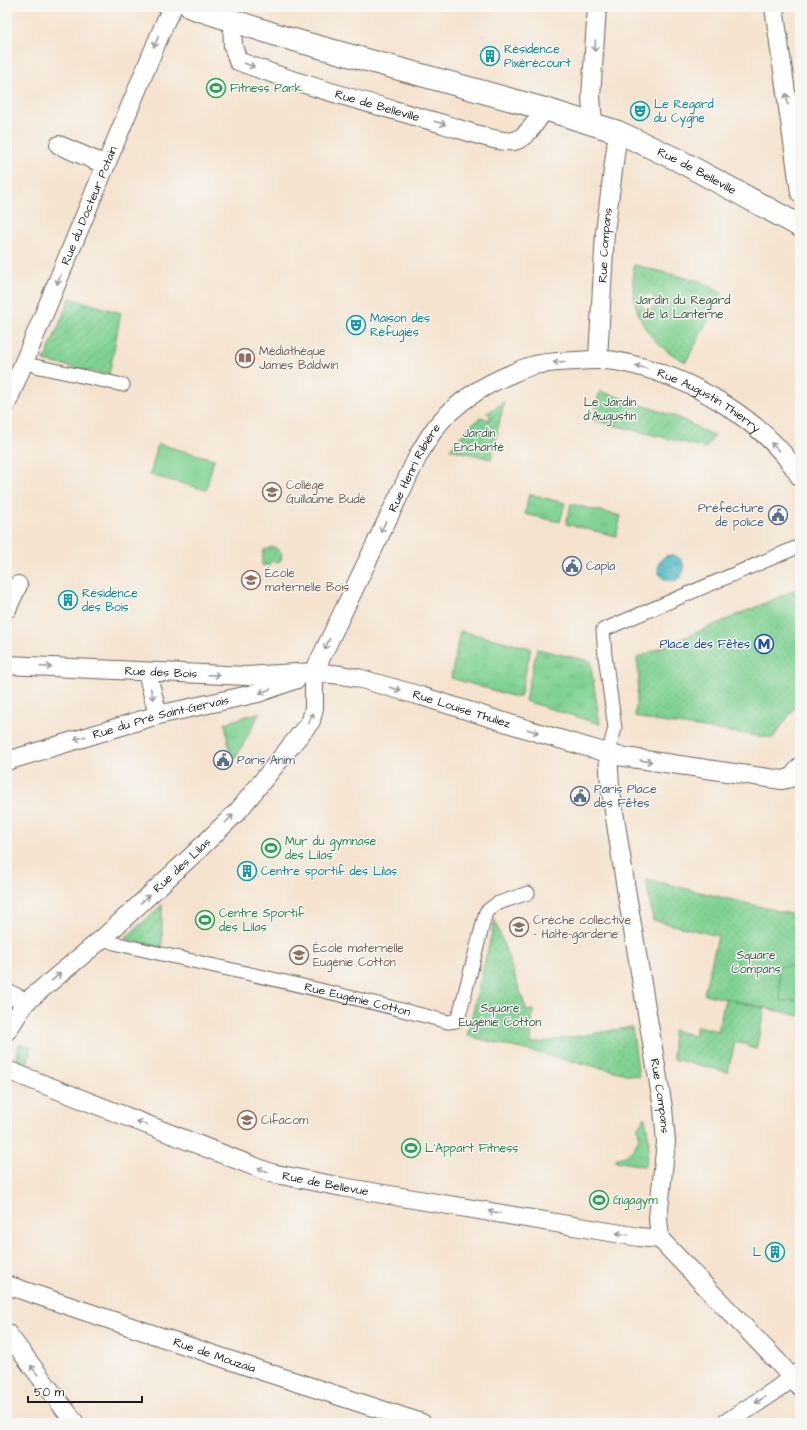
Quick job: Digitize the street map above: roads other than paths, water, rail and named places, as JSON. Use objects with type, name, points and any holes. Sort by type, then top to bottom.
[{"type":"main road","name":"Rue de Belleville","points":[[190,7],[344,54],[545,109],[618,132],[678,160],[800,226]]},
{"type":"street","name":"Rue du Docteur Potain","points":[[7,403],[166,20],[173,7]]},
{"type":"street","points":[[593,124],[592,97],[597,7]]},
{"type":"street","points":[[774,7],[800,193]]},
{"type":"street","name":"Rue de Belleville","points":[[232,21],[233,46],[238,61],[334,93],[460,129],[504,141],[514,141],[529,131],[545,109]]},
{"type":"street","name":"Rue Compans","points":[[598,359],[606,232],[618,132]]},
{"type":"street","points":[[59,145],[106,165]]},
{"type":"street","name":"Rue Augustin Thierry","points":[[598,359],[614,361],[652,370],[709,394],[740,414],[753,425],[792,463],[800,477]]},
{"type":"street","name":"Rue Henri Ribière","points":[[314,672],[418,456],[434,430],[449,412],[474,392],[529,366],[598,359]]},
{"type":"street","points":[[36,366],[123,385]]},
{"type":"street","points":[[800,546],[603,630],[615,728],[608,754],[637,760],[782,780],[791,778],[800,767]]},
{"type":"street","points":[[7,610],[18,585]]},
{"type":"street","name":"Rue des Bois","points":[[7,665],[247,676],[314,672]]},
{"type":"street","points":[[147,672],[158,715]]},
{"type":"street","name":"Rue du Pré Saint-Gervais","points":[[7,761],[158,715],[258,693],[314,672]]},
{"type":"street","name":"Rue Louise Thuliez","points":[[314,672],[358,678],[608,754]]},
{"type":"street","name":"Rue des Lilas","points":[[7,1031],[26,1002],[103,938],[239,810],[311,721],[314,708],[314,672]]},
{"type":"street","name":"Rue Compans","points":[[608,754],[610,785],[626,889],[663,1108],[666,1142],[658,1218],[660,1238]]},
{"type":"street","name":"Rue Eugénie Cotton","points":[[103,938],[210,966],[379,1003],[448,1022],[456,1021],[460,1012],[486,912],[496,904],[528,893]]},
{"type":"street","points":[[7,993],[26,1002]]},
{"type":"street","name":"Rue de Bellevue","points":[[7,1070],[271,1174],[639,1237],[660,1238]]},
{"type":"street","points":[[660,1238],[797,1379],[776,1390],[726,1423]]},
{"type":"street","name":"Rue de Mouzaïa","points":[[7,1285],[422,1423]]},
{"type":"street","points":[[7,1334],[75,1423]]},
{"type":"water","points":[[671,555],[680,559],[684,568],[680,577],[671,581],[662,577],[658,568],[662,559]]},
{"type":"place","name":"Résidence Pixérécourt","points":[[490,56]]},
{"type":"place","name":"Fitness Park","points":[[216,88]]},
{"type":"place","name":"Le Regard du Cygne","points":[[640,111]]},
{"type":"place","name":"Maison des Réfugiés","points":[[356,325]]},
{"type":"place","name":"Médiathèque James Baldwin","points":[[245,358]]},
{"type":"place","name":"Collège Guillaume Budé","points":[[272,492]]},
{"type":"place","name":"Préfecture de police","points":[[778,515]]},
{"type":"place","name":"Capla","points":[[572,566]]},
{"type":"place","name":"École maternelle Bois","points":[[251,580]]},
{"type":"place","name":"Résidence des Bois","points":[[68,600]]},
{"type":"place","name":"Place des Fêtes","points":[[764,644]]},
{"type":"place","name":"Paris Anim","points":[[223,760]]},
{"type":"place","name":"Paris Place des Fêtes","points":[[580,796]]},
{"type":"place","name":"Mur du gymnase des Lilas","points":[[271,848]]},
{"type":"place","name":"Centre sportif des Lilas","points":[[247,871]]},
{"type":"place","name":"Centre Sportif des Lilas","points":[[205,920]]},
{"type":"place","name":"Crèche collective - Halte-garderie","points":[[519,927]]},
{"type":"place","name":"École maternelle Eugénie Cotton","points":[[299,955]]},
{"type":"place","name":"Cifacom","points":[[247,1120]]},
{"type":"place","name":"L'Appart Fitness","points":[[411,1148]]},
{"type":"place","name":"Gigagym","points":[[599,1200]]},
{"type":"place","name":"L","points":[[775,1252]]},
{"type":"park label","name":"Jardin du Regard de la Lanterne","points":[[683,307]]},
{"type":"park label","name":"Le Jardin d'Augustin","points":[[610,409]]},
{"type":"park label","name":"Jardin Enchanté","points":[[479,440]]},
{"type":"park label","name":"Square Compans","points":[[756,962]]},
{"type":"park label","name":"Square Eugénie Cotton","points":[[500,1015]]}]
